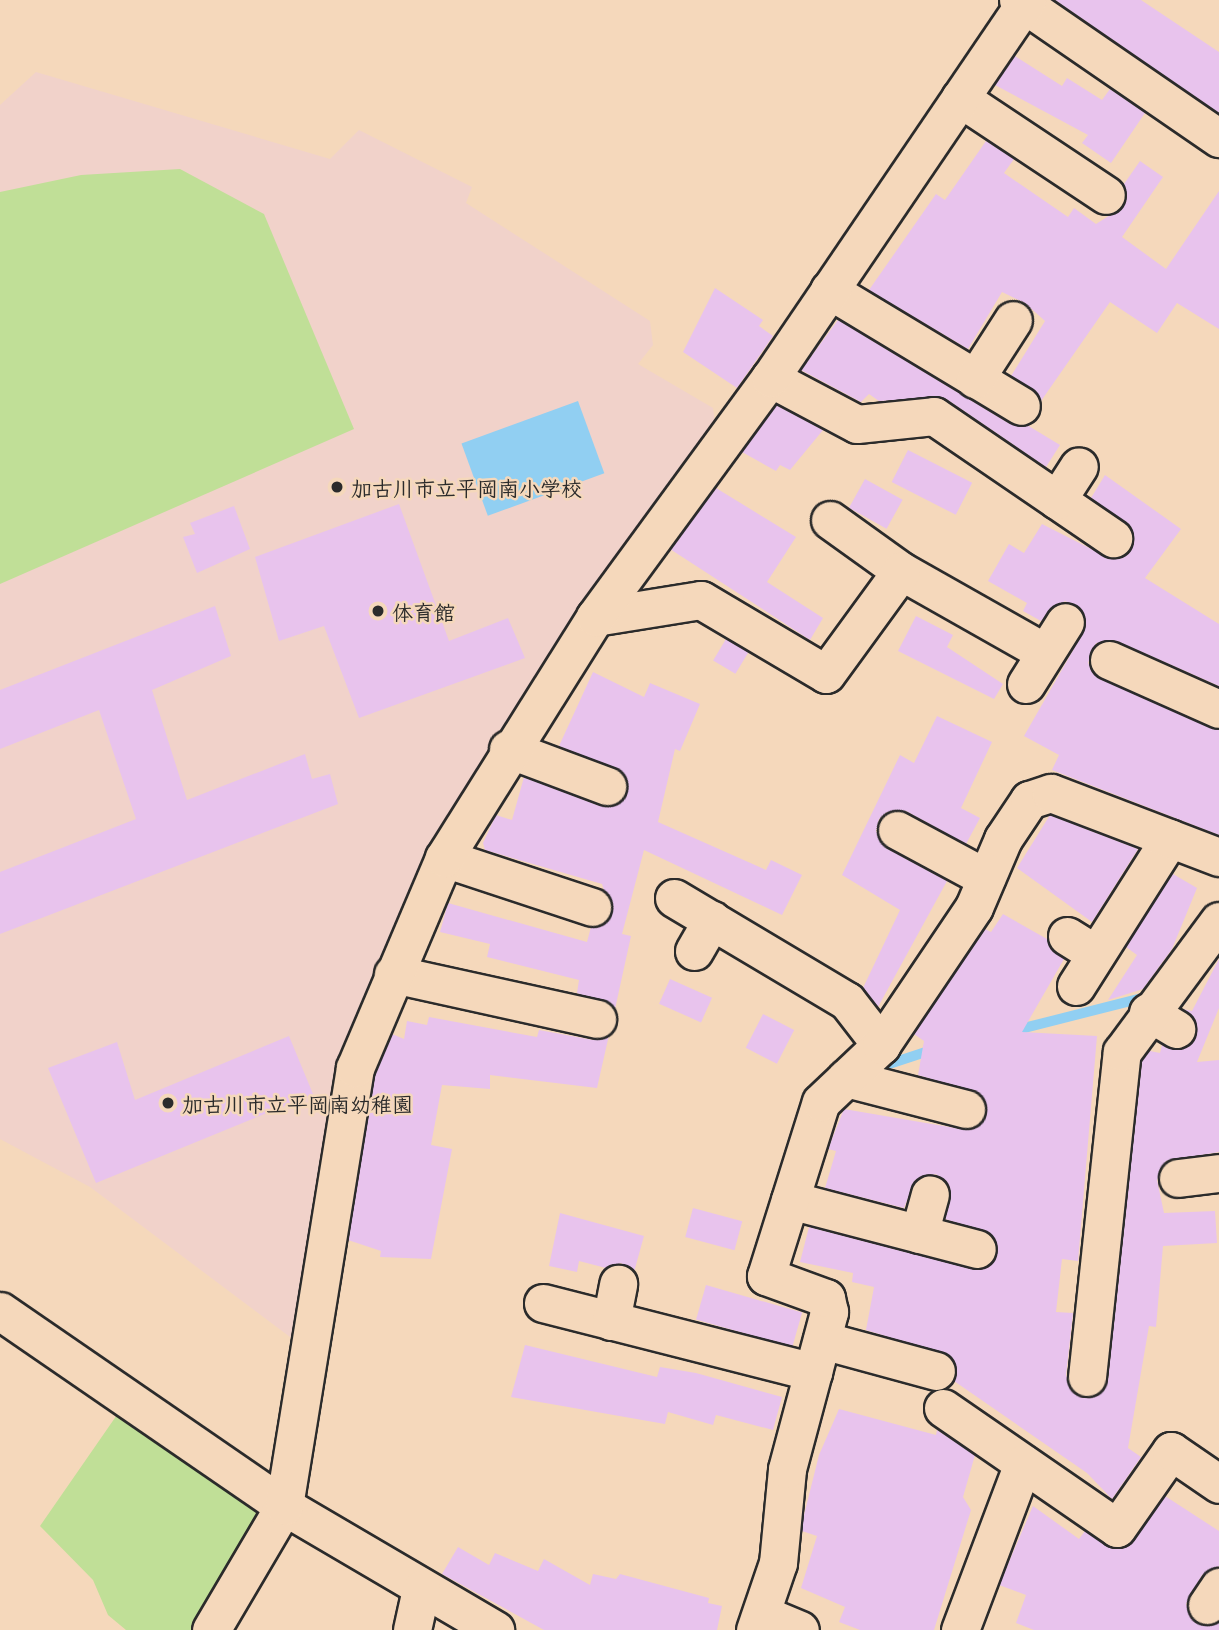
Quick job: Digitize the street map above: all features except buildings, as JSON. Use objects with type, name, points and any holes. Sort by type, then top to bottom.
[{"type":"street","points":[[211,1630],[284,1506],[355,1068],[444,858],[508,749],[595,617],[770,378],[1023,1],[1219,138]]},
{"type":"street","points":[[960,98],[1065,185],[1106,195]]},
{"type":"street","points":[[829,290],[952,396],[1057,500],[1113,538]]},
{"type":"street","points":[[952,396],[1013,320]]},
{"type":"street","points":[[770,378],[856,424],[952,396],[1021,406]]},
{"type":"street","points":[[1057,500],[1079,466]]},
{"type":"street","points":[[830,520],[901,570],[1044,652]]},
{"type":"street","points":[[595,617],[701,600],[826,674],[901,570]]},
{"type":"street","points":[[1026,684],[1065,622]]},
{"type":"street","points":[[1109,660],[1219,709]]},
{"type":"street","points":[[508,749],[607,786]]},
{"type":"street","points":[[800,1630],[758,1622],[778,1563],[786,1469],[817,1356],[826,1298],[766,1276],[821,1102],[881,1045],[974,907],[986,878],[1029,800],[1051,793],[1219,857]]},
{"type":"street","points":[[897,830],[986,878]]},
{"type":"street","points":[[1076,986],[1081,945],[1170,838]]},
{"type":"street","points":[[444,858],[592,907]]},
{"type":"street","points":[[674,898],[703,935],[847,1001],[881,1045]]},
{"type":"street","points":[[1087,1377],[1109,1293],[1125,1131],[1122,1052],[1162,1020],[1219,921]]},
{"type":"street","points":[[393,974],[597,1019]]},
{"type":"street","points":[[846,1078],[966,1110]]},
{"type":"street","points":[[1178,1178],[1219,1173]]},
{"type":"street","points":[[919,1234],[930,1194]]},
{"type":"street","points":[[789,1200],[977,1249]]},
{"type":"street","points":[[611,1321],[618,1284]]},
{"type":"street","points":[[543,1303],[611,1321],[817,1356],[936,1371]]},
{"type":"street","points":[[0,1311],[284,1506],[421,1589],[495,1630]]},
{"type":"street","points":[[943,1408],[1117,1528],[1171,1451],[1216,1470]]},
{"type":"street","points":[[960,1630],[1023,1463]]},
{"type":"street","points":[[412,1630],[421,1589]]},
{"type":"shaded area","name":"加古川市立平岡南小学校","points":[[36,72],[330,159],[359,130],[472,187],[466,203],[650,321],[653,345],[638,364],[713,408],[716,429],[430,858],[294,1340],[90,1187],[0,1139],[0,105]]},
{"type":"green space","points":[[180,169],[264,214],[354,429],[0,584],[0,192],[81,175]]},
{"type":"green space","points":[[119,1412],[269,1516],[199,1630],[126,1630],[108,1615],[93,1580],[40,1526]]},
{"type":"water","points":[[578,401],[604,473],[488,516],[461,443]]},
{"type":"waterway","points":[[1012,1031],[1142,998]]},
{"type":"waterway","points":[[883,1066],[932,1050]]},
{"type":"place","name":"加古川市立平岡南小学校","points":[[337,487]]},
{"type":"place","name":"体育館","points":[[378,611]]},
{"type":"place","name":"加古川市立平岡南幼稚園","points":[[168,1103]]}]
